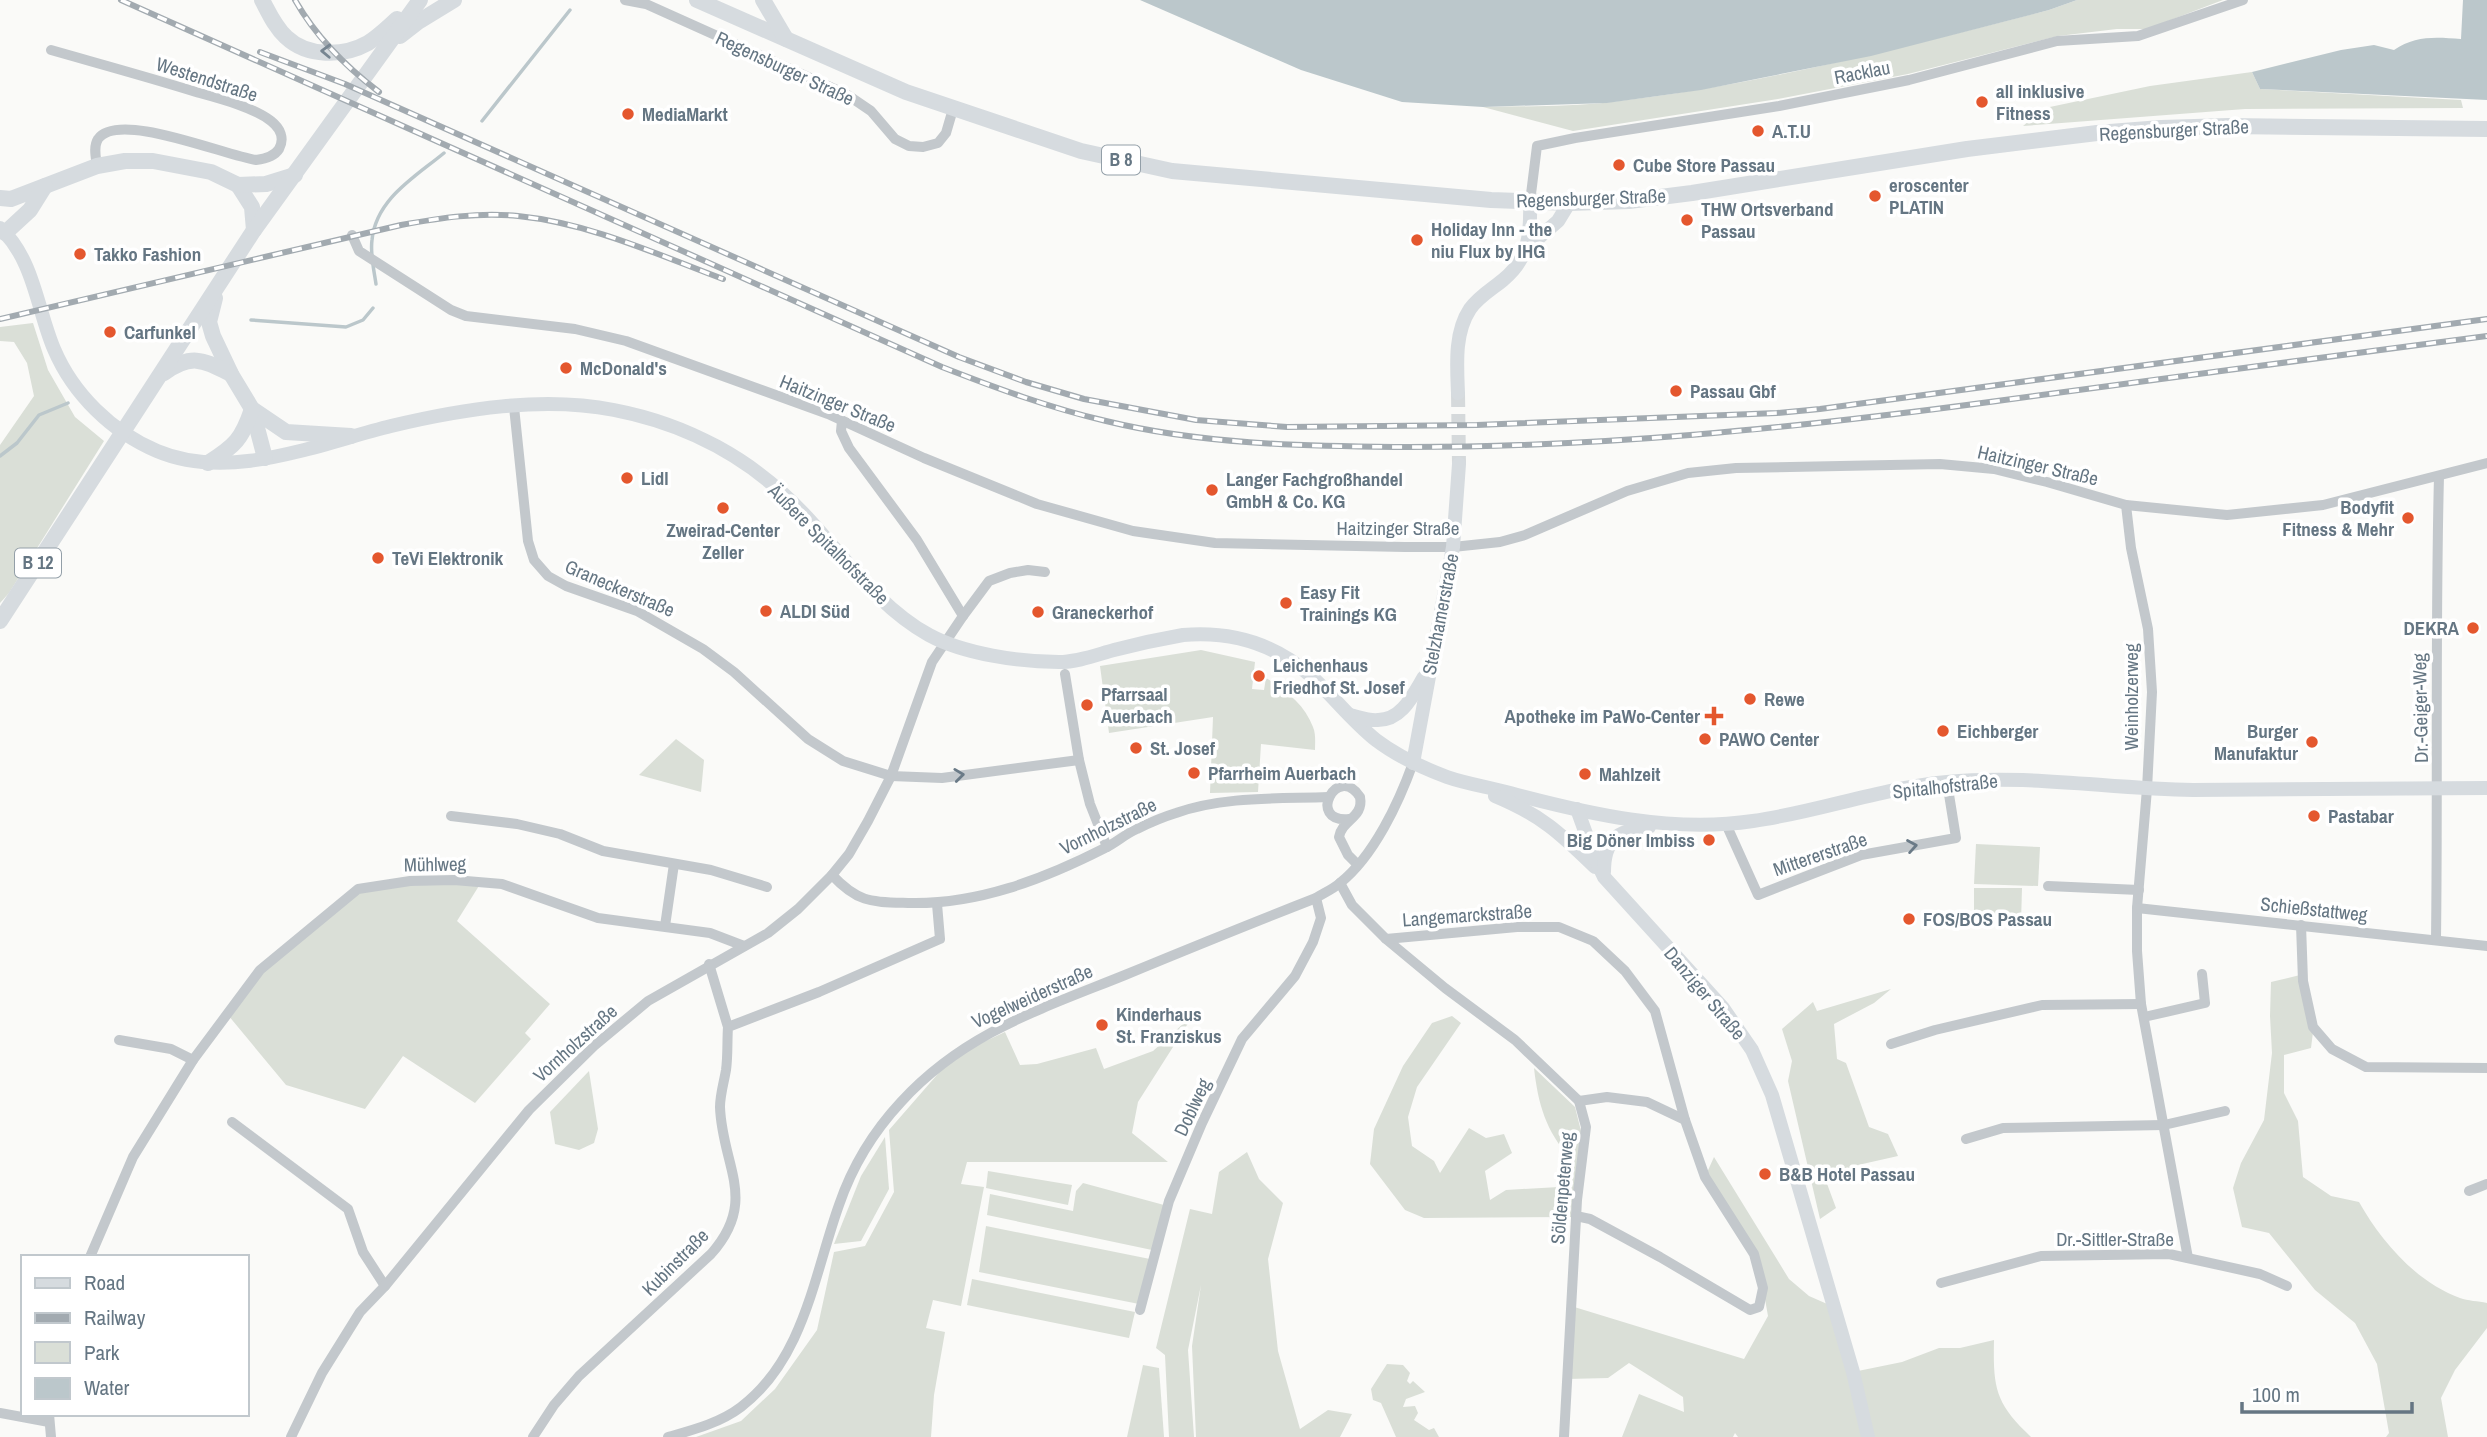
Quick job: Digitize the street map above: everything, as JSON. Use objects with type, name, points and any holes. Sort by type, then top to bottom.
[{"type":"main road","points":[[262,0],[287,38],[310,50],[324,53],[351,50],[367,43],[419,0]]},
{"type":"main road","name":"B 12","points":[[0,621],[254,230],[419,0]]},
{"type":"main road","points":[[384,48],[418,22],[454,0]]},
{"type":"main road","points":[[763,0],[786,39]]},
{"type":"main road","name":"Regensburger Straße","points":[[707,2],[846,67],[953,109],[1082,151],[1172,171],[1422,195],[1530,202],[1629,201],[1967,149],[2110,132],[2228,125],[2487,130]]},
{"type":"main road","points":[[4,202],[97,166],[125,162],[153,161],[211,173],[238,185],[266,184],[295,175]]},
{"type":"main road","points":[[238,185],[252,207],[254,230]]},
{"type":"main road","points":[[3,230],[30,210],[45,186]]},
{"type":"main road","points":[[220,282],[209,322],[231,374],[252,409],[265,458]]},
{"type":"main road","points":[[159,377],[179,363],[191,359],[206,362],[231,374]]},
{"type":"main road","points":[[208,463],[230,449],[243,434],[252,409]]},
{"type":"main road","points":[[252,409],[286,432],[351,436]]},
{"type":"street","name":"Regensburger Straße","points":[[625,0],[646,4],[846,94],[871,111],[895,139],[909,146],[923,147],[938,142],[946,133],[953,109]]},
{"type":"street","name":"Racklau","points":[[1530,202],[1537,146],[1896,83],[2057,41],[2138,36],[2243,0]]},
{"type":"street","name":"Westendstraße","points":[[51,50],[225,100],[265,117],[273,122],[281,134],[282,142],[278,151],[264,159],[256,160],[159,133],[108,131],[98,139],[95,150],[97,166]]},
{"type":"street","points":[[1458,393],[1457,359],[1462,324],[1471,307],[1519,263],[1527,248],[1531,223],[1530,202]]},
{"type":"street","points":[[1527,248],[1558,221],[1569,203]]},
{"type":"street","name":"Äußere Spitalhofstraße","points":[[3,230],[18,249],[58,357],[80,391],[103,418],[133,439],[158,451],[184,460],[208,463],[265,458],[465,411],[544,404],[613,410],[657,421],[708,440],[734,454],[783,494],[883,600],[911,624],[945,643],[1025,660],[1063,662],[1183,635],[1226,635],[1248,639],[1295,663],[1378,741],[1413,763]]},
{"type":"street","name":"Haitzinger Straße","points":[[352,235],[359,251],[451,310],[466,316],[575,329],[625,341],[842,421],[1037,504],[1133,531],[1215,543],[1453,547],[1500,542],[1525,535],[1627,491],[1688,473],[1736,468],[1940,464],[1994,469],[2126,505],[2227,515],[2323,505],[2487,463]]},
{"type":"street","name":"Graneckerstraße","points":[[514,407],[528,541],[534,559],[548,576],[566,586],[637,611],[677,632],[734,672],[808,739],[842,761],[891,776],[942,778],[1079,760]]},
{"type":"street","points":[[842,421],[841,431],[849,448],[918,540],[963,616]]},
{"type":"street","name":"Stelzhamerstraße","points":[[1413,763],[1453,547],[1459,464]]},
{"type":"street","name":"Dr.-Geiger-Weg","points":[[2436,940],[2436,590],[2439,476]]},
{"type":"street","name":"Weinholzerweg","points":[[2126,505],[2131,548],[2148,629],[2152,692],[2137,908],[2141,1004],[2188,1258]]},
{"type":"street","name":"Vornholzstraße","points":[[291,1437],[322,1373],[360,1312],[385,1286],[529,1110],[563,1075],[648,1001],[709,964],[768,933],[798,909],[832,875],[849,854],[891,776],[932,662],[963,616],[989,581],[1028,570],[1045,572]]},
{"type":"street","points":[[1349,715],[1378,720],[1400,712],[1408,704],[1430,667]]},
{"type":"street","points":[[1065,674],[1079,760],[1090,804],[1107,848]]},
{"type":"street","name":"Spitalhofstraße","points":[[1413,763],[1449,777],[1577,809],[1636,821],[1681,825],[1726,824],[1773,817],[1896,789],[1947,782],[2039,780],[2147,789],[2487,788]]},
{"type":"street","name":"Vogelweiderstraße","points":[[668,1437],[705,1425],[740,1408],[771,1377],[797,1337],[839,1203],[863,1153],[901,1102],[934,1071],[967,1045],[1011,1021],[1316,898],[1340,883],[1388,822],[1403,792],[1413,763]]},
{"type":"street","points":[[1449,777],[1521,807],[1547,822],[1604,876]]},
{"type":"street","name":"Mittererstraße","points":[[1726,824],[1758,895],[1861,855],[1956,838],[1947,782]]},
{"type":"street","name":"Vornholzstraße","points":[[832,875],[848,892],[872,902],[937,904],[972,898],[1031,881],[1107,848],[1135,829],[1176,813],[1206,804],[1328,797],[1342,786],[1351,787],[1360,797],[1360,811],[1343,825],[1339,837],[1348,855],[1357,864]]},
{"type":"street","points":[[1328,797],[1329,812],[1342,820],[1349,820]]},
{"type":"street","name":"Danziger Straße","points":[[1577,809],[1604,876],[1723,1008],[1752,1050],[1772,1095],[1853,1372],[1868,1437]]},
{"type":"street","points":[[452,816],[517,824],[560,834],[603,851],[744,879],[767,887]]},
{"type":"street","points":[[1604,876],[1604,856],[1607,846],[1615,837],[1636,828],[1681,825]]},
{"type":"street","points":[[665,926],[674,864]]},
{"type":"street","name":"Mühlweg","points":[[91,1255],[133,1157],[193,1060],[260,970],[358,889],[410,881],[454,880],[502,884],[598,918],[710,933],[744,946]]},
{"type":"street","points":[[1340,883],[1352,905],[1386,939],[1446,989],[1515,1040],[1579,1101],[1607,1097],[1647,1102],[1685,1120]]},
{"type":"street","points":[[2048,886],[2139,890]]},
{"type":"street","name":"Doblweg","points":[[1140,1310],[1170,1201],[1202,1123],[1242,1039],[1295,976],[1313,942],[1321,918],[1316,898]]},
{"type":"street","points":[[728,1027],[819,992],[940,939],[937,904]]},
{"type":"street","name":"Schießstattweg","points":[[2137,908],[2487,946]]},
{"type":"street","points":[[2301,925],[2303,981],[2313,1027],[2332,1049],[2366,1067],[2487,1068]]},
{"type":"street","name":"Langemarckstraße","points":[[1386,939],[1517,927],[1559,927],[1593,941],[1625,971],[1655,1011],[1685,1120],[1705,1177],[1754,1254],[1763,1288],[1759,1307],[1750,1310],[1590,1219],[1576,1216]]},
{"type":"street","name":"Kubinstraße","points":[[533,1437],[554,1405],[579,1376],[711,1254],[723,1241],[731,1224],[736,1203],[736,1183],[720,1106],[728,1027],[709,964]]},
{"type":"street","points":[[2144,1017],[2205,1003],[2202,974]]},
{"type":"street","points":[[1891,1044],[1947,1027],[2042,1005],[2141,1004]]},
{"type":"street","points":[[119,1040],[171,1049],[193,1060]]},
{"type":"street","name":"Söldenpeterweg","points":[[1564,1437],[1576,1216],[1586,1127],[1579,1101]]},
{"type":"street","points":[[1966,1139],[2003,1129],[2164,1125],[2225,1111]]},
{"type":"street","points":[[232,1122],[348,1209],[363,1252],[385,1286]]},
{"type":"street","points":[[2469,1191],[2487,1184]]},
{"type":"street","name":"Dr.-Sittler-Straße","points":[[1941,1283],[2041,1256],[2169,1254],[2260,1274],[2287,1286]]},
{"type":"street","points":[[0,1413],[21,1415]]},
{"type":"street","points":[[29,1416],[49,1418],[51,1437]]},
{"type":"green space","points":[[2077,0],[2223,0],[2147,29],[2117,29],[2058,36],[1908,74],[1778,99],[1573,131],[1483,107],[1595,104],[1722,86],[1886,51],[2049,10]]},
{"type":"green space","points":[[2252,72],[2260,89],[2461,100],[2463,108],[2245,109],[2023,126],[2045,108],[2150,86]]},
{"type":"green space","points":[[33,323],[48,370],[75,417],[104,441],[9,593],[0,603],[0,445],[34,396],[27,363],[14,342],[0,341],[0,327]]},
{"type":"green space","points":[[1201,650],[1255,662],[1252,689],[1264,690],[1266,678],[1294,699],[1310,719],[1315,736],[1315,750],[1261,744],[1258,792],[1210,793],[1213,717],[1109,733],[1100,666]]},
{"type":"green space","points":[[676,739],[704,760],[701,792],[639,775]]},
{"type":"green space","points":[[1976,844],[2040,847],[2038,886],[1974,884]]},
{"type":"green space","points":[[482,881],[457,921],[550,1004],[525,1033],[531,1039],[475,1103],[403,1056],[365,1109],[286,1085],[228,1015],[259,972],[358,889]]},
{"type":"green space","points":[[1974,888],[2022,888],[2021,923],[1974,922]]},
{"type":"green space","points":[[2300,975],[2313,1032],[2311,1048],[2284,1055],[2284,1093],[2298,1121],[2303,1177],[2331,1196],[2359,1202],[2401,1259],[2429,1282],[2460,1298],[2487,1303],[2487,1328],[2455,1370],[2441,1398],[2448,1437],[2386,1437],[2389,1433],[2377,1364],[2355,1323],[2315,1290],[2269,1233],[2242,1227],[2233,1188],[2241,1163],[2264,1120],[2272,1053],[2271,982]]},
{"type":"green space","points":[[1891,989],[1874,1003],[1834,1024],[1837,1059],[1846,1063],[1869,1127],[1888,1134],[1898,1156],[1858,1165],[1826,1181],[1836,1208],[1820,1219],[1788,1081],[1792,1061],[1782,1029],[1813,1002],[1817,1011]]},
{"type":"green space","points":[[1194,1014],[1138,1102],[1132,1133],[1168,1162],[967,1162],[961,1184],[984,1187],[961,1306],[933,1300],[926,1328],[945,1332],[934,1395],[931,1437],[696,1437],[741,1421],[775,1389],[817,1330],[834,1252],[865,1246],[894,1192],[889,1130],[943,1068],[975,1046],[1005,1032],[1020,1065],[1037,1064],[1096,1048],[1104,1069],[1153,1051]]},
{"type":"green space","points":[[1452,1016],[1461,1023],[1417,1087],[1408,1117],[1412,1146],[1434,1161],[1440,1173],[1469,1128],[1486,1138],[1504,1134],[1512,1153],[1485,1171],[1490,1200],[1506,1190],[1559,1187],[1570,1158],[1555,1138],[1544,1116],[1534,1068],[1575,1107],[1581,1131],[1573,1217],[1424,1218],[1405,1210],[1370,1164],[1374,1129],[1403,1066],[1432,1023]]},
{"type":"green space","points":[[589,1071],[598,1129],[594,1143],[579,1150],[555,1144],[550,1112]]},
{"type":"green space","points":[[885,1137],[889,1189],[861,1241],[834,1244],[861,1176]]},
{"type":"green space","points":[[1247,1152],[1259,1179],[1283,1203],[1268,1259],[1278,1351],[1300,1429],[1328,1410],[1352,1414],[1340,1437],[1196,1437],[1192,1346],[1201,1285],[1188,1350],[1194,1437],[1169,1437],[1165,1355],[1156,1348],[1190,1209],[1212,1214],[1219,1172]]},
{"type":"green space","points":[[1714,1157],[1789,1279],[1809,1296],[1834,1307],[1853,1372],[1902,1362],[1939,1348],[1960,1348],[1994,1340],[1994,1371],[1999,1394],[2010,1414],[2031,1437],[1738,1437],[1735,1433],[1733,1437],[1622,1437],[1639,1394],[1684,1412],[1683,1397],[1629,1363],[1608,1378],[1567,1379],[1571,1306],[1744,1359],[1768,1316],[1754,1254],[1705,1177]]},
{"type":"green space","points":[[988,1171],[1072,1185],[1068,1205],[986,1188]]},
{"type":"green space","points":[[1083,1183],[1164,1205],[1152,1250],[987,1215],[990,1194],[1073,1211],[1076,1191]]},
{"type":"green space","points":[[986,1226],[1150,1259],[1139,1304],[979,1272]]},
{"type":"green space","points":[[972,1279],[1135,1312],[1129,1338],[967,1305]]},
{"type":"green space","points":[[1387,1364],[1403,1365],[1410,1373],[1407,1381],[1410,1384],[1413,1381],[1425,1392],[1406,1399],[1403,1407],[1415,1406],[1418,1413],[1414,1420],[1429,1430],[1434,1428],[1439,1437],[1396,1437],[1381,1403],[1373,1400],[1371,1389]]},
{"type":"green space","points":[[1143,1365],[1159,1368],[1164,1437],[1127,1437]]},
{"type":"water","points":[[1140,0],[2077,0],[2049,10],[1871,56],[1701,90],[1607,103],[1483,107],[1402,102],[1301,70]]},
{"type":"water","points":[[2463,0],[2487,0],[2487,100],[2260,89],[2252,72],[2341,50],[2374,45],[2394,50],[2418,39],[2461,39]]},
{"type":"waterway","points":[[482,121],[570,10]]},
{"type":"waterway","points":[[376,284],[372,245],[375,225],[381,212],[399,190],[444,153]]},
{"type":"waterway","points":[[251,320],[346,327],[363,320],[373,308]]},
{"type":"waterway","points":[[0,456],[17,443],[39,415],[68,403]]},
{"type":"tunnel","points":[[1458,393],[1459,464]]},
{"type":"railway","points":[[121,0],[942,367],[1064,410],[1177,435],[1286,444],[1395,447],[1546,444],[1697,435],[1922,411],[2487,336]]},
{"type":"railway","points":[[295,0],[332,50],[379,92]]},
{"type":"railway","points":[[260,52],[345,84],[959,357],[1026,382],[1084,399],[1196,420],[1287,427],[1477,425],[1777,413],[2487,319]]},
{"type":"railway","points":[[0,319],[401,225],[474,215],[518,216],[571,225],[723,279]]},
{"type":"place","name":"all inklusive Fitness","points":[[1982,102]]},
{"type":"place","name":"MediaMarkt","points":[[628,114]]},
{"type":"place","name":"A.T.U","points":[[1758,131]]},
{"type":"place","name":"Cube Store Passau","points":[[1619,165]]},
{"type":"place","name":"eroscenter PLATIN","points":[[1875,196]]},
{"type":"place","name":"THW Ortsverband Passau","points":[[1687,220]]},
{"type":"place","name":"Holiday Inn - the niu Flux by IHG","points":[[1417,240]]},
{"type":"place","name":"Takko Fashion","points":[[80,254]]},
{"type":"place","name":"Carfunkel","points":[[110,332]]},
{"type":"place","name":"McDonald's","points":[[566,368]]},
{"type":"place","name":"Passau Gbf","points":[[1676,391]]},
{"type":"place","name":"Lidl","points":[[627,478]]},
{"type":"place","name":"Langer Fachgroßhandel GmbH & Co. KG","points":[[1212,490]]},
{"type":"place","name":"Zweirad-Center Zeller","points":[[723,508]]},
{"type":"place","name":"Bodyfit Fitness & Mehr","points":[[2408,518]]},
{"type":"place","name":"TeVi Elektronik","points":[[378,558]]},
{"type":"place","name":"Easy Fit Trainings KG","points":[[1286,603]]},
{"type":"place","name":"ALDI Süd","points":[[766,611]]},
{"type":"place","name":"Graneckerhof","points":[[1038,612]]},
{"type":"place","name":"DEKRA","points":[[2473,628]]},
{"type":"place","name":"Leichenhaus Friedhof St. Josef","points":[[1259,676]]},
{"type":"place","name":"Rewe","points":[[1750,699]]},
{"type":"place","name":"Pfarrsaal Auerbach","points":[[1087,705]]},
{"type":"place","name":"Apotheke im PaWo-Center","points":[[1714,716]]},
{"type":"place","name":"Eichberger","points":[[1943,731]]},
{"type":"place","name":"PAWO Center","points":[[1705,739]]},
{"type":"place","name":"Burger Manufaktur","points":[[2312,742]]},
{"type":"place","name":"St. Josef","points":[[1136,748]]},
{"type":"place","name":"Pfarrheim Auerbach","points":[[1194,773]]},
{"type":"place","name":"Mahlzeit","points":[[1585,774]]},
{"type":"place","name":"Pastabar","points":[[2314,816]]},
{"type":"place","name":"Big Döner Imbiss","points":[[1709,840]]},
{"type":"place","name":"FOS/BOS Passau","points":[[1909,919]]},
{"type":"place","name":"Kinderhaus St. Franziskus","points":[[1102,1025]]},
{"type":"place","name":"B&B Hotel Passau","points":[[1765,1174]]}]
